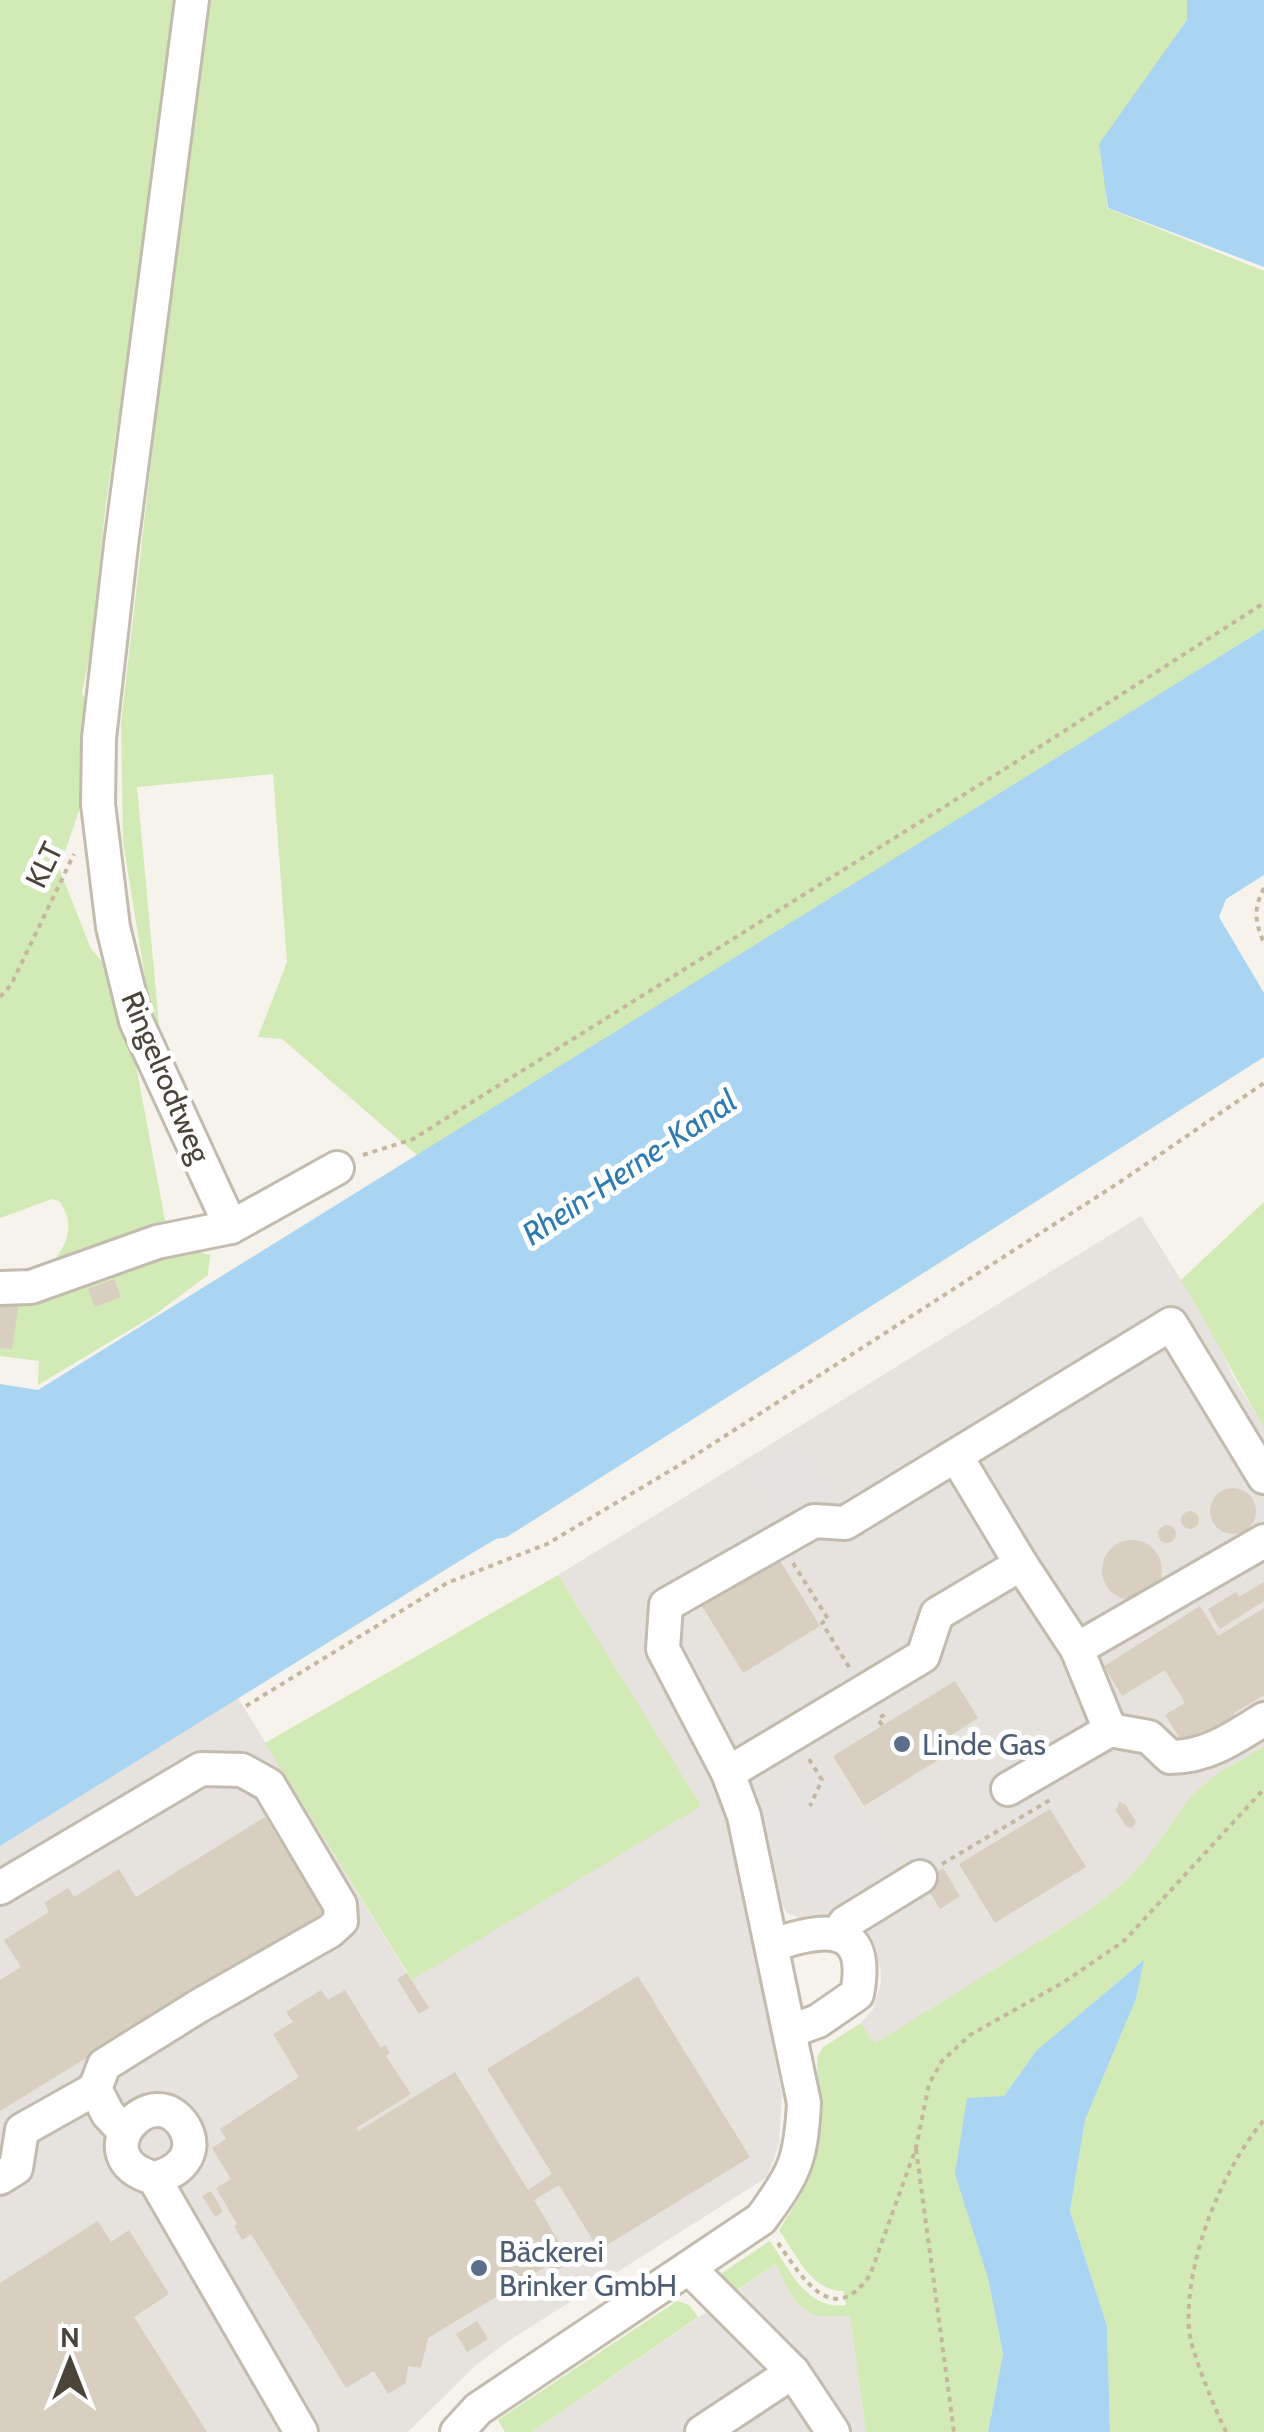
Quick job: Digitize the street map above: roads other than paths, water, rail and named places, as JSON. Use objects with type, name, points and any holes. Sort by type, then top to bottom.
[{"type":"street","name":"Ringelrodtweg","points":[[192,0],[121,546],[100,738],[98,804],[113,927],[136,1021],[231,1227]]},
{"type":"street","points":[[0,1288],[32,1287],[157,1242],[231,1227],[337,1168]]},
{"type":"street","points":[[457,2432],[478,2409],[762,2218],[790,2180],[802,2150],[804,2104],[756,1864],[728,1773],[663,1649],[666,1605],[814,1521],[846,1523],[1171,1324],[1264,1477]]},
{"type":"street","points":[[956,1456],[1077,1650],[1110,1730]]},
{"type":"street","points":[[1077,1650],[1264,1541]]},
{"type":"street","points":[[728,1773],[923,1656],[937,1614],[1020,1564]]},
{"type":"street","points":[[1008,1788],[1110,1730],[1148,1736],[1170,1758],[1188,1758],[1220,1747],[1264,1719]]},
{"type":"street","points":[[0,1888],[201,1769],[242,1770],[269,1785],[340,1905],[341,1921],[104,2065],[94,2089],[22,2130],[16,2168],[0,2178]]},
{"type":"street","points":[[838,1934],[845,1923],[920,1877]]},
{"type":"street","points":[[773,1945],[824,1931],[838,1934],[858,1950],[862,1968],[857,1994],[818,2022],[791,2030]]},
{"type":"street","points":[[94,2089],[108,2114],[124,2131]]},
{"type":"street","points":[[148,2111],[165,2111],[179,2120],[188,2133],[189,2149],[183,2164],[170,2174],[154,2178],[139,2174],[127,2162],[122,2147],[124,2131],[134,2118],[148,2111]]},
{"type":"street","points":[[154,2178],[300,2432]]},
{"type":"street","points":[[690,2270],[792,2372],[833,2432]]},
{"type":"street","points":[[702,2432],[792,2372]]},
{"type":"water","points":[[1187,0],[1264,0],[1264,267],[1108,208],[1099,144],[1187,20]]},
{"type":"water","name":"Rhein-Herne-Kanal","points":[[1264,629],[1264,875],[1226,899],[1219,917],[1264,993],[1264,1057],[507,1537],[474,1552],[0,1846],[0,1384],[38,1390]]},
{"type":"water","points":[[1144,1960],[1136,1999],[1085,2120],[1070,2211],[1107,2326],[1110,2432],[988,2432],[1003,2354],[988,2278],[955,2174],[967,2098],[1004,2096],[1036,2051]]},
{"type":"place","name":"Linde Gas","points":[[902,1744]]},
{"type":"place","name":"Bäckerei Brinker GmbH","points":[[479,2268]]}]
